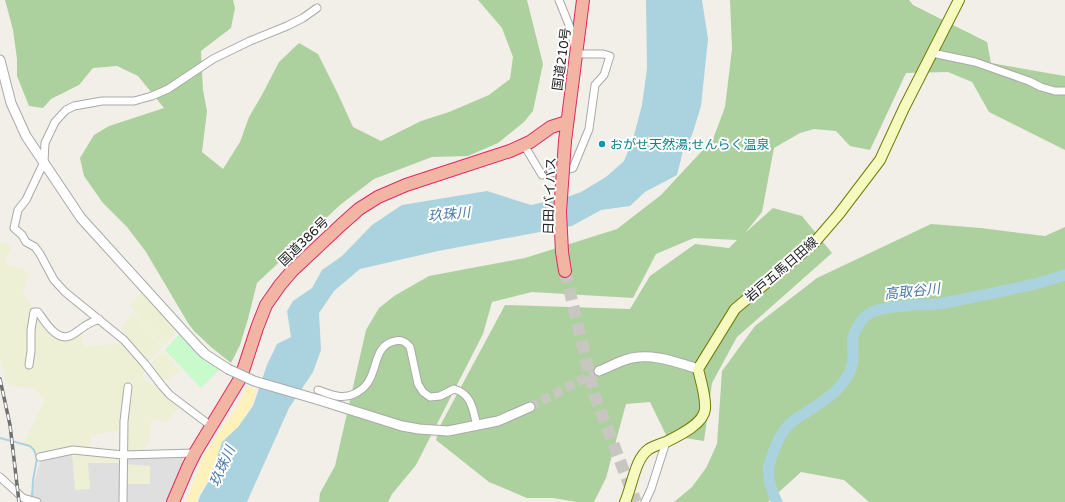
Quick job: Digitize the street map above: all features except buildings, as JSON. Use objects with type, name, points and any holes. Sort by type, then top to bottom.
[{"type":"highway","name":"国道210号","points":[[567,122],[583,0]]},
{"type":"highway","name":"日田バイパス","points":[[565,271],[562,252],[560,212],[567,122]]},
{"type":"highway","name":"国道386号","points":[[173,502],[195,453],[241,377],[259,324],[270,298],[288,275],[341,225],[367,203],[392,190],[510,151],[524,145],[551,126],[567,122]]},
{"type":"main road","name":"岩戸五馬日田線","points":[[698,369],[735,309],[814,243],[839,214],[880,160],[904,108],[959,0]]},
{"type":"main road","points":[[625,502],[640,460],[648,449],[666,442],[695,425],[705,411],[705,403],[698,369]]},
{"type":"street","points":[[524,145],[542,175],[573,168],[589,129],[595,85],[604,75],[607,55],[576,54],[571,30],[559,0]]},
{"type":"street","points":[[211,426],[170,395],[124,340],[64,292],[54,280],[35,247],[26,242],[22,235],[14,228],[18,210],[26,200],[44,162],[45,143],[55,122],[66,110],[74,106],[102,102],[134,101],[152,96],[168,89],[213,59],[303,18],[317,8]]},
{"type":"street","points":[[932,53],[975,62],[1029,81],[1041,87],[1054,91],[1065,92]]},
{"type":"street","points":[[0,60],[11,103],[26,136],[81,218],[198,347],[211,358],[228,369],[254,381],[317,395],[402,426],[419,429],[448,431],[478,426],[498,421],[530,407]]},
{"type":"street","points":[[29,365],[31,330],[34,312],[38,312],[53,332],[60,336],[68,337],[99,319]]},
{"type":"street","points":[[317,395],[340,397],[355,394],[366,385],[373,373],[377,356],[383,347],[390,342],[398,340],[407,342],[410,347],[418,384],[423,392],[430,397],[440,396],[454,389],[462,391],[467,396],[478,426]]},
{"type":"street","points":[[599,371],[623,360],[644,357],[668,359],[698,369]]},
{"type":"street","points":[[123,502],[124,421],[128,387]]},
{"type":"street","points":[[645,502],[658,471],[666,442]]},
{"type":"street","points":[[40,457],[73,450],[123,454],[195,453]]},
{"type":"street","points":[[0,477],[25,500],[37,502]]},
{"type":"shaded area","points":[[69,455],[185,455],[167,502],[28,502],[40,462]]},
{"type":"green space","points":[[5,0],[233,0],[235,8],[231,28],[201,51],[203,90],[207,111],[202,152],[223,169],[240,142],[249,117],[279,62],[299,43],[318,54],[353,127],[381,141],[421,121],[449,112],[489,95],[510,79],[513,57],[502,28],[478,0],[527,0],[543,64],[533,111],[524,122],[498,143],[468,156],[432,157],[374,179],[340,205],[257,283],[240,345],[231,363],[194,331],[146,252],[127,227],[103,203],[84,176],[80,158],[94,135],[109,126],[164,108],[138,76],[117,66],[93,68],[79,85],[51,99],[43,108],[29,106],[17,76],[17,59],[13,30]]},
{"type":"green space","points":[[730,0],[909,0],[913,5],[987,42],[991,63],[1065,76],[1065,150],[989,112],[972,82],[948,72],[906,73],[870,150],[850,146],[836,131],[814,129],[800,133],[774,148],[762,212],[745,233],[773,208],[802,216],[832,253],[737,337],[712,383],[704,441],[666,435],[650,402],[626,404],[606,478],[594,502],[577,502],[553,498],[527,498],[489,482],[436,440],[441,424],[505,305],[630,309],[650,276],[695,244],[729,248],[737,240],[694,238],[656,254],[633,298],[532,292],[492,302],[483,334],[416,465],[392,494],[388,502],[319,502],[320,493],[335,466],[366,330],[379,308],[394,296],[429,276],[525,258],[617,229],[661,195],[713,139],[725,107],[732,49]]},
{"type":"green space","points":[[931,224],[981,228],[1045,236],[1065,227],[1065,502],[869,502],[844,480],[801,472],[768,502],[674,502],[692,487],[706,468],[717,444],[722,371],[755,326],[817,278]]},
{"type":"green space","points":[[0,242],[9,244],[11,248],[5,263],[29,272],[23,294],[38,315],[65,339],[82,334],[84,347],[123,343],[146,371],[142,374],[146,381],[160,389],[179,406],[168,421],[161,422],[152,419],[149,442],[142,452],[125,452],[126,421],[131,385],[138,377],[130,383],[127,383],[121,430],[91,435],[90,450],[38,455],[24,442],[45,399],[32,388],[12,386],[6,382],[0,360]]},
{"type":"green space","points":[[143,291],[178,331],[163,347],[129,306]]},
{"type":"green space","points":[[132,312],[162,347],[148,362],[121,329]]},
{"type":"green space","points":[[179,334],[199,354],[219,370],[201,388],[165,350]]},
{"type":"green space","points":[[163,351],[181,371],[163,382],[151,362]]},
{"type":"green space","points":[[72,453],[122,457],[121,463],[88,463],[90,489],[75,490]]},
{"type":"green space","points":[[125,464],[150,466],[150,484],[125,484]]},
{"type":"sand","points":[[247,386],[256,389],[252,405],[238,427],[222,442],[209,479],[198,496],[196,502],[186,502],[204,455],[238,406]]},
{"type":"water","name":"玖珠川","points":[[646,0],[702,0],[708,39],[701,106],[692,135],[683,151],[677,175],[645,192],[630,206],[601,210],[572,226],[438,251],[360,269],[334,291],[319,313],[321,350],[313,372],[289,408],[247,502],[198,502],[210,479],[222,442],[238,427],[253,406],[267,365],[277,344],[291,337],[287,311],[293,301],[312,288],[322,270],[342,256],[372,225],[402,205],[487,191],[531,205],[570,196],[581,192],[606,177],[624,161],[633,139],[642,105],[647,69]]},
{"type":"waterway","name":"高取谷川","points":[[777,502],[770,485],[769,475],[769,466],[775,448],[788,425],[831,395],[845,380],[852,365],[853,336],[864,317],[881,309],[911,305],[939,304],[1035,284],[1065,275]]},
{"type":"waterway","points":[[0,438],[30,446],[34,450],[37,459],[33,480],[32,499]]},
{"type":"tunnel","points":[[565,271],[594,394],[636,502]]},
{"type":"tunnel","points":[[530,407],[599,371]]},
{"type":"railway","points":[[0,379],[10,425],[19,502]]},
{"type":"place","name":"おがせ天然湯;せんらく温泉","points":[[602,144]]}]
